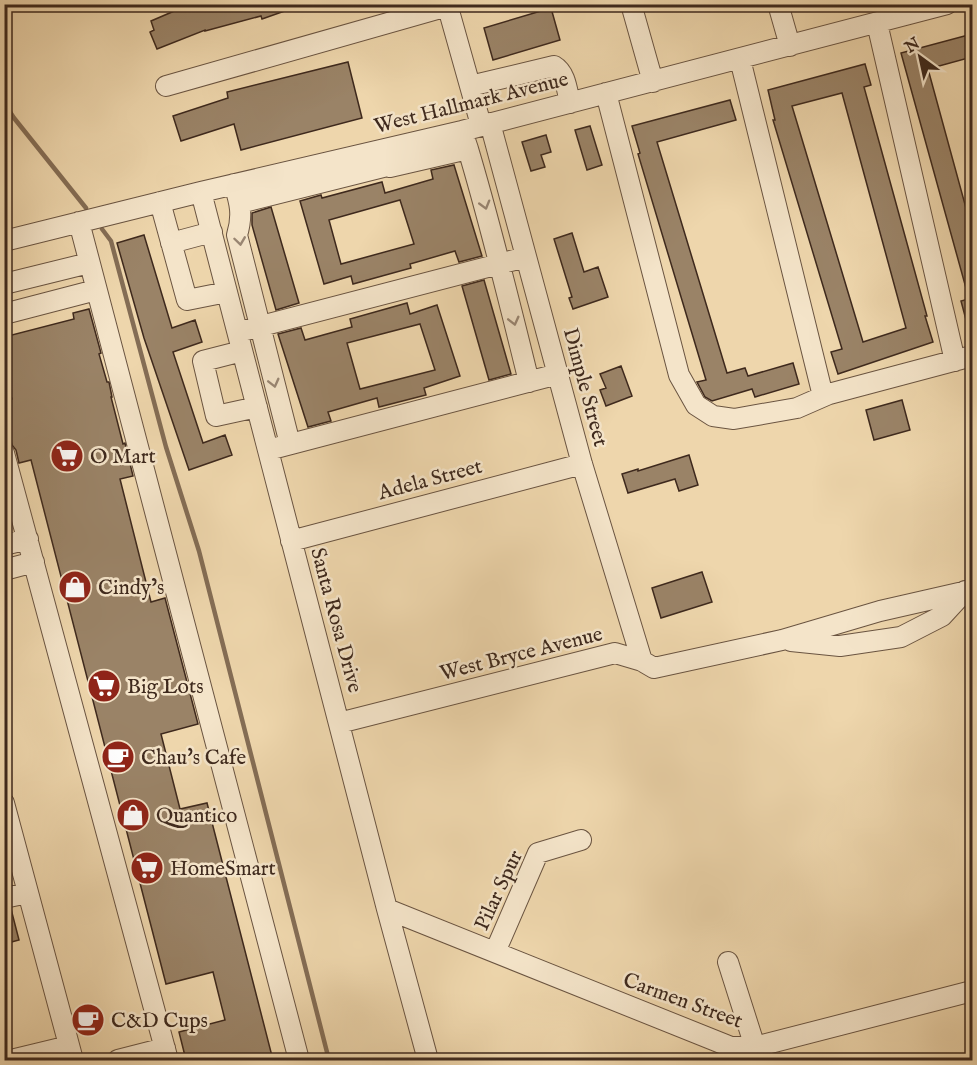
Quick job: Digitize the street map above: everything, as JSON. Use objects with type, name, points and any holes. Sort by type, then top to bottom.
[{"type":"street","points":[[632,4],[653,81]]},
{"type":"street","points":[[778,4],[790,46]]},
{"type":"street","name":"West Hallmark Avenue","points":[[4,241],[201,192],[237,193],[384,158],[606,93],[946,4]]},
{"type":"street","points":[[166,86],[447,5]]},
{"type":"street","name":"Dimple Street","points":[[447,5],[470,86],[475,132],[526,257],[582,464],[642,661]]},
{"type":"street","points":[[606,93],[679,375],[696,405],[713,416],[734,419],[797,408],[823,396],[964,359],[877,23]]},
{"type":"street","points":[[740,59],[823,396]]},
{"type":"street","points":[[470,86],[554,66],[563,76],[570,103]]},
{"type":"street","points":[[475,132],[500,264],[529,382]]},
{"type":"street","name":"Santa Rosa Drive","points":[[201,192],[428,1060]]},
{"type":"street","points":[[237,193],[241,209],[237,235],[290,444]]},
{"type":"street","points":[[160,202],[187,300],[227,292]]},
{"type":"street","points":[[79,222],[299,1060]]},
{"type":"street","points":[[171,243],[212,232]]},
{"type":"street","points":[[238,332],[526,257]]},
{"type":"street","points":[[4,284],[89,263]]},
{"type":"street","points":[[4,314],[96,290]]},
{"type":"street","points":[[242,351],[203,362],[216,416],[257,407]]},
{"type":"street","points":[[268,450],[558,374]]},
{"type":"street","points":[[4,453],[166,1054],[118,1060]]},
{"type":"street","name":"Adela Street","points":[[291,541],[582,464]]},
{"type":"street","points":[[4,545],[28,540]]},
{"type":"street","points":[[4,570],[34,562]]},
{"type":"street","name":"West Bryce Avenue","points":[[783,640],[840,646],[901,637],[942,616],[969,590]]},
{"type":"street","name":"West Bryce Avenue","points":[[339,723],[615,653],[642,661],[654,668],[783,640],[880,611],[969,590]]},
{"type":"street","points":[[4,803],[71,1053],[12,1060]]},
{"type":"street","name":"Pilar Spur","points":[[495,952],[538,853],[581,840]]},
{"type":"street","points":[[4,898],[28,893]]},
{"type":"street","name":"Carmen Street","points":[[387,909],[731,1047],[755,1047],[972,991]]},
{"type":"street","points":[[728,962],[755,1047]]},
{"type":"building","points":[[203,4],[299,4],[299,6],[262,19],[261,16],[205,30],[157,49],[150,32],[154,30],[151,21],[179,9],[179,11]]},
{"type":"building","points":[[551,8],[560,40],[493,60],[484,28]]},
{"type":"building","points":[[972,34],[972,57],[928,69],[972,230],[972,331],[969,331],[961,301],[969,299],[901,53]]},
{"type":"building","points":[[348,62],[362,118],[241,150],[234,124],[181,141],[173,116],[228,98],[227,92]]},
{"type":"building","points":[[865,64],[871,85],[864,87],[933,342],[838,374],[831,352],[842,349],[773,120],[775,120],[768,90]],"holes":[[[842,93],[906,328],[863,342],[792,106]]]},
{"type":"building","points":[[730,100],[736,120],[657,142],[727,373],[745,368],[748,376],[793,363],[799,384],[755,397],[752,389],[712,401],[705,397],[697,382],[706,380],[638,154],[640,153],[632,126]]},
{"type":"building","points":[[590,126],[602,165],[587,170],[575,130]]},
{"type":"building","points":[[546,135],[551,152],[541,155],[545,167],[531,171],[522,142]]},
{"type":"building","points":[[454,165],[482,256],[459,262],[455,251],[410,264],[411,268],[353,284],[351,276],[324,284],[300,201],[321,195],[322,198],[382,182],[385,193],[433,179],[431,170]],"holes":[[[400,200],[414,244],[341,264],[329,220]]]},
{"type":"building","points":[[271,207],[299,303],[276,310],[252,225],[252,213]]},
{"type":"building","points":[[572,233],[584,272],[598,267],[608,297],[573,309],[569,298],[572,297],[554,239]]},
{"type":"building","points":[[144,235],[172,328],[195,320],[202,342],[173,352],[203,443],[225,435],[232,455],[189,470],[144,338],[117,243]]},
{"type":"building","points":[[484,280],[511,374],[489,380],[462,286]]},
{"type":"building","points":[[407,303],[410,314],[437,305],[460,376],[424,388],[426,395],[379,407],[377,398],[328,412],[331,421],[308,427],[278,334],[301,328],[305,340],[352,327],[350,319]],"holes":[[[420,324],[435,370],[360,389],[347,343]]]},
{"type":"building","points":[[89,309],[133,476],[120,479],[151,602],[165,598],[198,724],[161,734],[180,809],[207,803],[273,1060],[186,1060],[179,1032],[225,1020],[213,972],[166,984],[31,460],[19,463],[4,414],[4,401],[12,399],[8,385],[11,384],[4,357],[4,337],[74,319],[73,313]]},
{"type":"building","points":[[621,366],[632,396],[606,406],[600,390],[606,388],[600,374]]},
{"type":"building","points":[[902,400],[910,430],[874,440],[866,410]]},
{"type":"building","points":[[689,455],[698,485],[679,491],[675,479],[628,493],[622,474]]},
{"type":"building","points":[[702,572],[712,602],[661,618],[652,588]]},
{"type":"building","points":[[11,909],[19,940],[4,944],[4,910]]},
{"type":"building","name":"C&D Cups","points":[[99,1010],[103,1024],[78,1031],[74,1017]]},
{"type":"waterway","points":[[4,103],[86,208]]},
{"type":"waterway","points":[[102,229],[111,241],[166,447],[199,551],[329,1060]]},
{"type":"place","name":"O Mart","points":[[67,456]]},
{"type":"place","name":"Cindy’s","points":[[75,587]]},
{"type":"place","name":"Big Lots","points":[[104,686]]},
{"type":"place","name":"Chau's Cafe","points":[[118,757]]},
{"type":"place","name":"Quantico","points":[[133,815]]},
{"type":"place","name":"HomeSmart","points":[[147,868]]},
{"type":"place","name":"C&D Cups","points":[[88,1020]]}]
